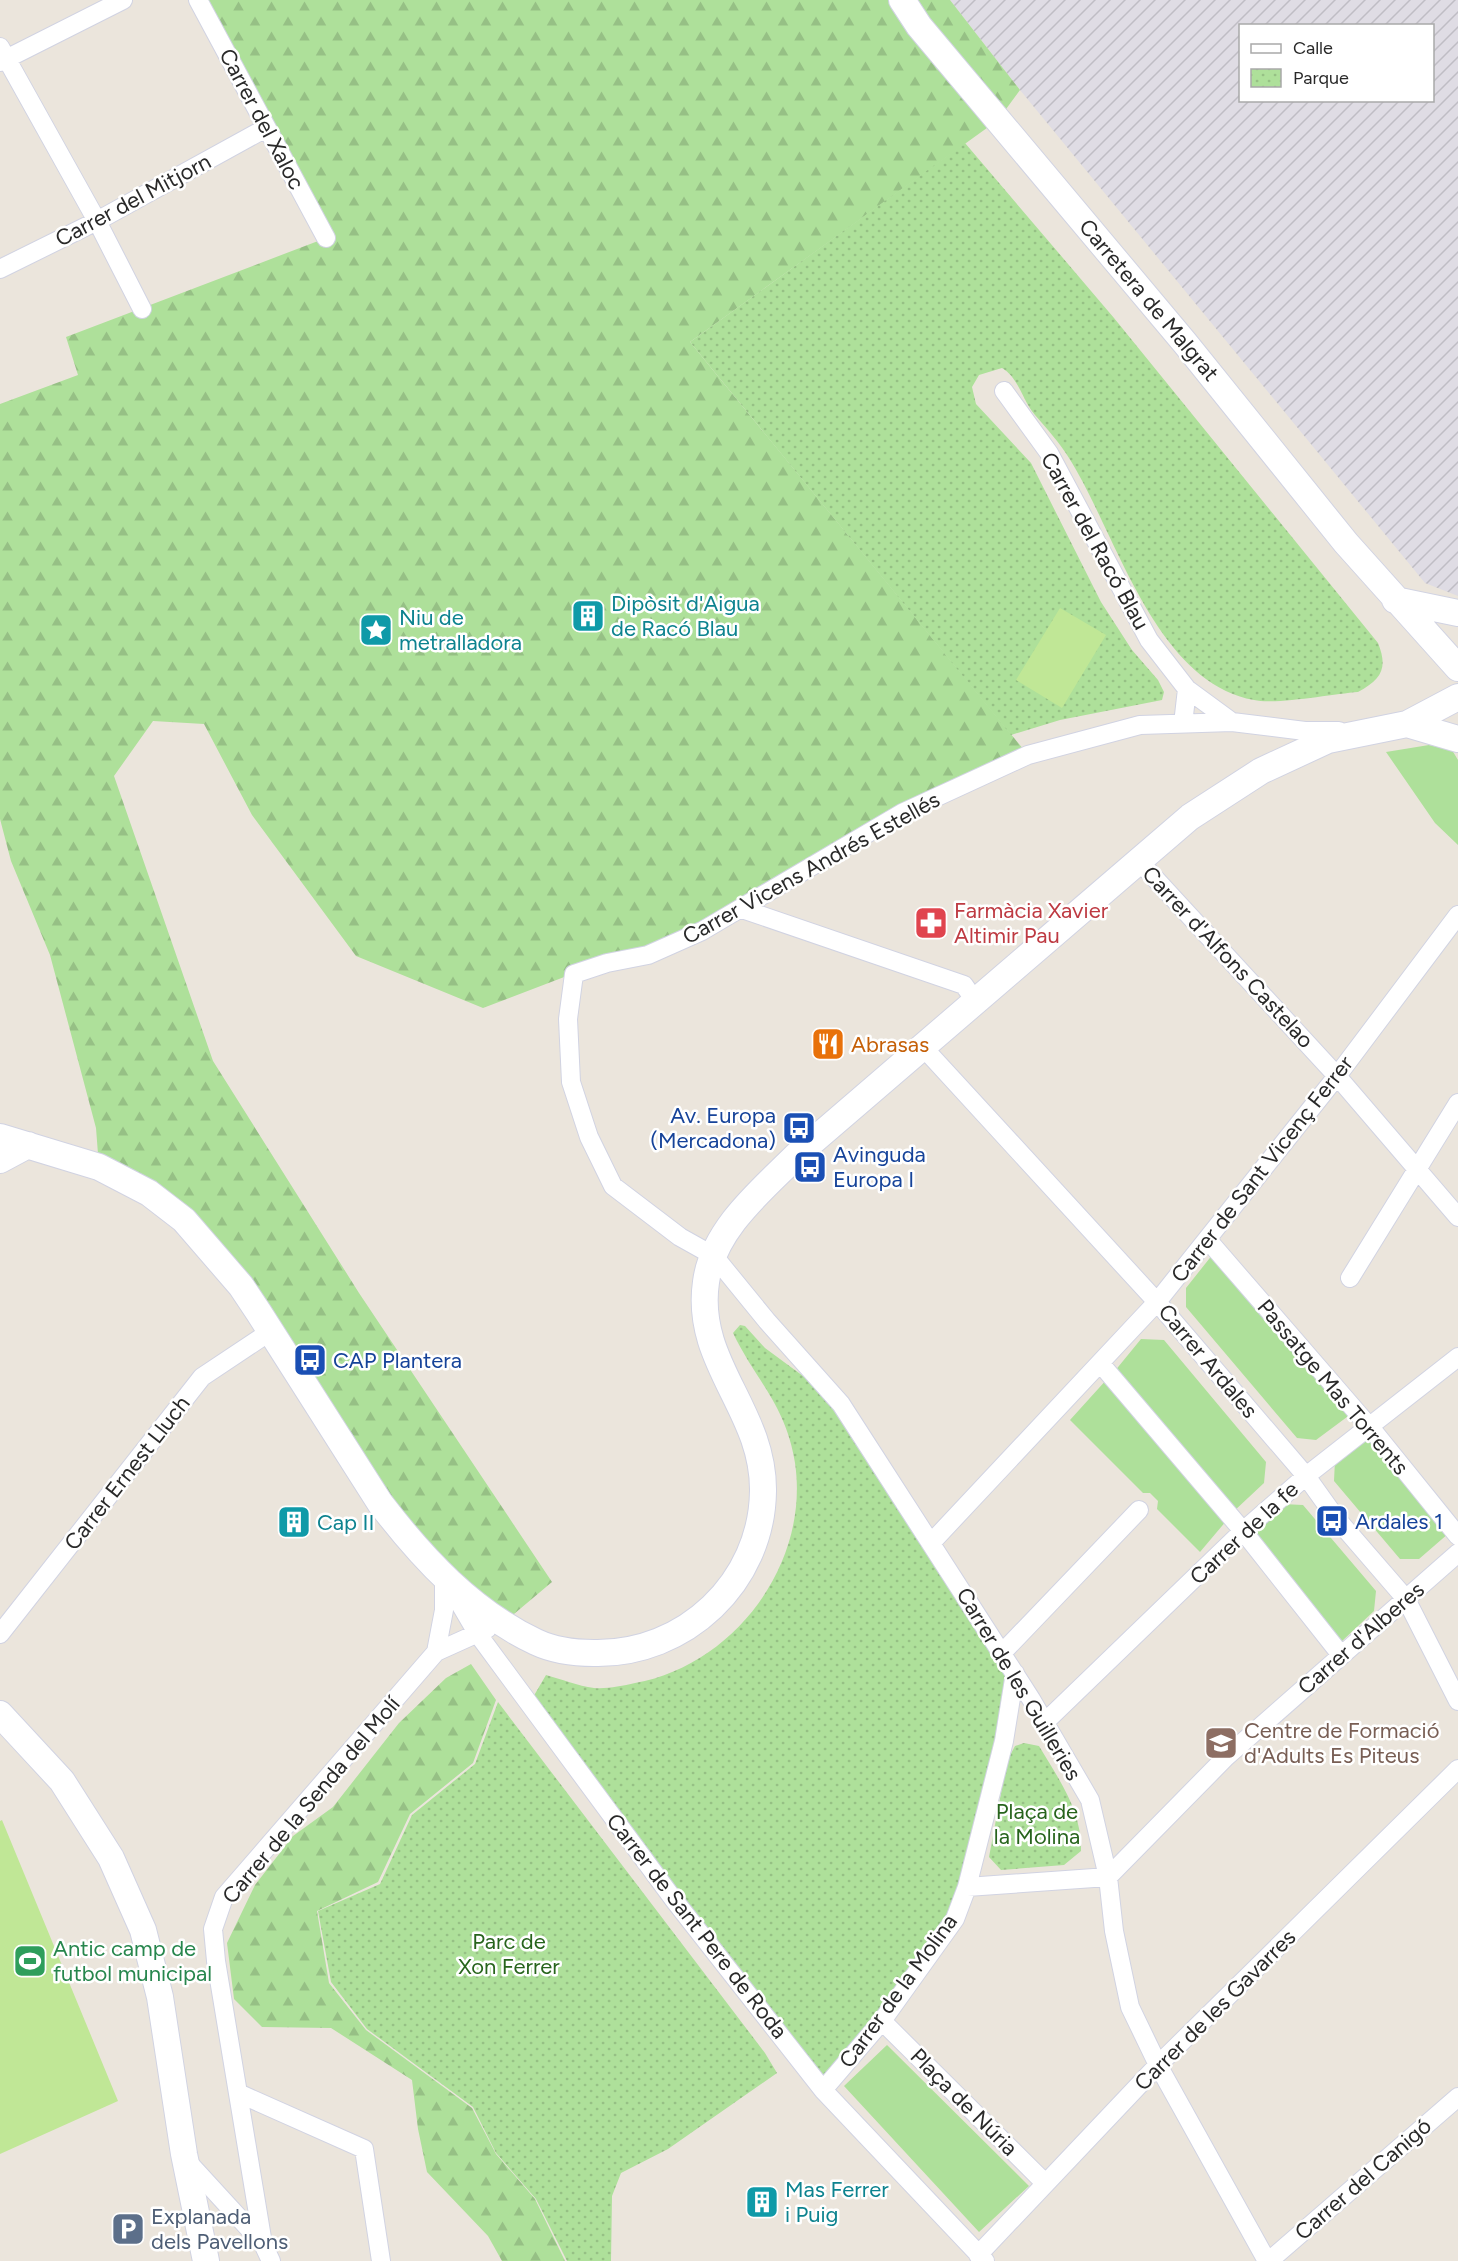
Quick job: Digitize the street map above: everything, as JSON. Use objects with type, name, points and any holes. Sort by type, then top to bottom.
[{"type":"street","points":[[123,0],[2,56],[97,221],[142,309]]},
{"type":"street","name":"Carrer del Xaloc","points":[[198,0],[326,238]]},
{"type":"street","name":"Carretera de Malgrat","points":[[902,0],[919,26],[1185,343],[1395,600],[1458,668]]},
{"type":"street","name":"Carrer del Mitjorn","points":[[0,269],[97,221],[266,128]]},
{"type":"street","name":"Carrer del Racó Blau","points":[[1004,391],[1049,453],[1149,640],[1187,689],[1232,722]]},
{"type":"street","points":[[1395,600],[1458,613]]},
{"type":"street","points":[[1183,724],[1187,689]]},
{"type":"street","points":[[14,1147],[99,1167],[149,1193],[184,1220],[241,1286],[380,1503],[405,1536],[444,1575],[488,1628],[575,1653],[624,1652],[656,1644],[680,1633],[706,1613],[738,1578],[759,1530],[763,1491],[760,1460],[752,1428],[715,1356],[705,1323],[706,1281],[714,1256],[727,1231],[748,1203],[798,1154],[1190,817],[1261,771],[1328,740],[1407,724],[1458,697]]},
{"type":"street","name":"Carrer Vicens Andrés Estellés","points":[[714,1256],[680,1237],[613,1186],[589,1137],[571,1082],[568,1019],[574,974],[607,963],[648,955],[702,931],[902,813],[1028,755],[1140,725],[1232,722],[1305,731],[1364,731]]},
{"type":"street","points":[[1407,724],[1458,739]]},
{"type":"street","name":"Carrer d'Alfons Castelao","points":[[1138,861],[1337,1076],[1458,1217]]},
{"type":"street","points":[[742,909],[964,985],[975,1001]]},
{"type":"street","name":"Carrer de Sant Vicenç Ferrer","points":[[931,1543],[1157,1302],[1337,1076],[1458,915]]},
{"type":"street","name":"Carrer Ardales","points":[[922,1046],[1157,1302],[1306,1476],[1336,1518],[1406,1599],[1458,1701]]},
{"type":"street","points":[[1350,1278],[1458,1103]]},
{"type":"street","name":"Passatge Mas Torrents","points":[[1207,1239],[1368,1426],[1458,1536]]},
{"type":"street","name":"Carrer de les Guilleries","points":[[714,1256],[767,1321],[841,1404],[1015,1673],[1090,1800],[1108,1877],[1114,1931],[1130,2007],[1158,2066],[1268,2261]]},
{"type":"street","name":"Carrer Ernest Lluch","points":[[0,1634],[202,1377],[271,1331]]},
{"type":"street","name":"Carrer de la fe","points":[[1044,1724],[1243,1531],[1306,1476],[1458,1357]]},
{"type":"street","points":[[1100,1363],[1243,1531],[1341,1655]]},
{"type":"street","points":[[1002,1653],[1139,1510]]},
{"type":"street","name":"Carrer d'Alberes","points":[[1108,1877],[1226,1757],[1458,1552]]},
{"type":"street","points":[[436,1652],[444,1610],[444,1575]]},
{"type":"street","name":"Carrer de la Senda del Molí","points":[[270,2261],[263,2244],[214,1940],[213,1929],[224,1897],[436,1652],[488,1628]]},
{"type":"street","name":"Carrer de Sant Pere de Roda","points":[[488,1628],[674,1900],[823,2090],[982,2258]]},
{"type":"street","points":[[1015,1673],[1004,1741],[967,1887],[1108,1877]]},
{"type":"street","points":[[0,1714],[62,1781],[111,1858],[143,1930],[160,1997],[185,2159],[206,2261]]},
{"type":"street","name":"Carrer de les Gavarres","points":[[982,2258],[1045,2183],[1158,2066],[1458,1769]]},
{"type":"street","name":"Carrer de la Molina","points":[[823,2090],[882,2021],[955,1920],[967,1887]]},
{"type":"street","name":"Plaça de Núria","points":[[882,2021],[1045,2183]]},
{"type":"street","points":[[238,2093],[364,2149],[381,2261]]},
{"type":"street","name":"Carrer del Canigó","points":[[1268,2261],[1458,2097]]},
{"type":"street","name":"Carrer de la Senda del Molí","points":[[185,2159],[263,2244]]},
{"type":"shaded area","points":[[950,0],[1458,0],[1458,596],[1425,583],[1020,90]]},
{"type":"green space","points":[[198,0],[950,0],[1020,90],[998,120],[690,342],[1028,755],[742,909],[483,1008],[356,956],[252,815],[204,724],[153,721],[114,776],[213,1061],[359,1293],[552,1582],[501,1625],[436,1577],[184,1220],[99,1167],[96,1128],[50,955],[11,861],[0,819],[0,404],[78,375],[66,337],[326,238]]},
{"type":"green space","points":[[965,143],[1114,318],[1378,643],[1382,666],[1381,672],[1373,682],[1358,692],[1263,701],[1219,687],[1190,665],[1164,635],[1142,600],[1069,458],[1031,409],[1012,377],[1002,368],[979,375],[972,387],[976,404],[1031,463],[1101,602],[1132,650],[1158,680],[1164,692],[1162,700],[1060,720],[1011,735],[690,342]]},
{"type":"green space","points":[[1060,608],[1106,635],[1062,708],[1016,680]]},
{"type":"green space","points":[[1429,745],[1452,750],[1458,760],[1458,845],[1435,823],[1386,752]]},
{"type":"green space","points":[[1217,1249],[1351,1414],[1316,1440],[1297,1438],[1186,1307],[1186,1288]]},
{"type":"green space","points":[[740,1325],[745,1326],[765,1348],[841,1404],[1012,1673],[967,1887],[823,2090],[529,1704],[546,1675],[599,1688],[635,1683],[671,1673],[704,1655],[733,1632],[758,1604],[777,1572],[790,1537],[796,1501],[795,1463],[785,1425],[733,1333]]},
{"type":"green space","points":[[1141,1339],[1164,1340],[1266,1462],[1264,1483],[1233,1512],[1114,1372]]},
{"type":"green space","points":[[1108,1378],[1227,1520],[1200,1552],[1157,1509],[1158,1501],[1150,1493],[1143,1493],[1070,1420]]},
{"type":"green space","points":[[1369,1436],[1449,1533],[1419,1559],[1400,1559],[1334,1481],[1335,1460]]},
{"type":"green space","points":[[1282,1504],[1303,1505],[1376,1591],[1374,1611],[1341,1642],[1252,1534]]},
{"type":"green space","points":[[471,1664],[496,1700],[473,1763],[410,1814],[378,1882],[317,1911],[329,1983],[366,2030],[472,2108],[496,2154],[535,2199],[565,2261],[502,2261],[488,2236],[427,2172],[418,2129],[412,2080],[331,2028],[262,2027],[234,1999],[227,1943],[255,1885],[293,1836],[333,1807],[399,1723],[446,1678]]},
{"type":"green space","name":"Parc de Xon Ferrer","points":[[498,1702],[765,2053],[777,2073],[668,2149],[621,2173],[612,2196],[611,2261],[567,2261],[536,2199],[496,2153],[473,2107],[367,2029],[331,1982],[318,1911],[380,1884],[412,1815],[475,1764]]},
{"type":"green space","name":"Plaça de la Molina","points":[[1024,1743],[1039,1746],[1068,1796],[1078,1822],[1081,1851],[1064,1865],[1001,1870],[989,1857],[1007,1761],[1015,1746]]},
{"type":"green space","name":"Antic camp de futbol municipal","points":[[2,1820],[118,2101],[0,2154],[0,1821]]},
{"type":"green space","points":[[887,2045],[1029,2186],[979,2232],[844,2086]]},
{"type":"place","name":"Dipòsit d'Aigua de Racó Blau","points":[[588,616]]},
{"type":"place","name":"Niu de metralladora","points":[[376,630]]},
{"type":"place","name":"Farmàcia Xavier Altimir Pau","points":[[931,923]]},
{"type":"place","name":"Abrasas","points":[[828,1044]]},
{"type":"place","name":"Av. Europa (Mercadona)","points":[[799,1128]]},
{"type":"place","name":"Avinguda Europa I","points":[[810,1167]]},
{"type":"place","name":"CAP Plantera","points":[[310,1360]]},
{"type":"place","name":"Ardales 1","points":[[1332,1521]]},
{"type":"place","name":"Cap II","points":[[294,1522]]},
{"type":"place","name":"Centre de Formació d'Adults Es Piteus","points":[[1221,1743]]},
{"type":"place","name":"Antic camp de futbol municipal","points":[[30,1961]]},
{"type":"place","name":"Mas Ferrer i Puig","points":[[762,2202]]},
{"type":"place","name":"Explanada dels Pavellons","points":[[128,2229]]}]
